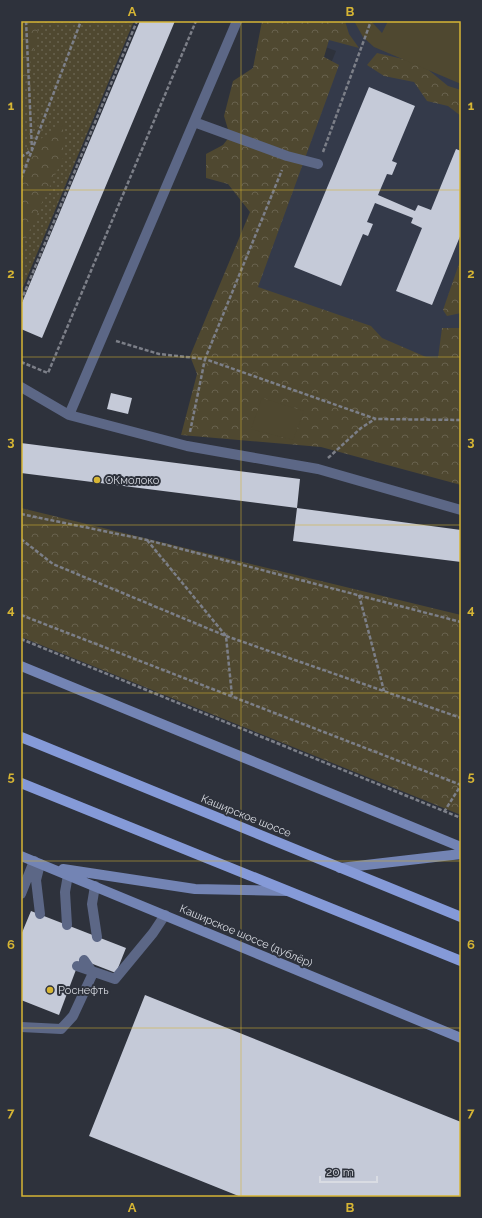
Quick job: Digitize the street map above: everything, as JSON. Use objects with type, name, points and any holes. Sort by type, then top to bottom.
[{"type":"main road","points":[[21,666],[461,847]]},
{"type":"main road","name":"Каширское шоссе","points":[[21,737],[461,918]]},
{"type":"main road","points":[[21,784],[288,890],[461,962]]},
{"type":"main road","points":[[340,868],[461,854]]},
{"type":"main road","name":"Каширское шоссе (дублёр)","points":[[21,856],[461,1038]]},
{"type":"main road","points":[[40,864],[195,889],[288,890]]},
{"type":"lane","points":[[69,415],[102,336],[178,169],[194,122],[236,21]]},
{"type":"lane","points":[[194,122],[288,156],[318,164]]},
{"type":"lane","points":[[21,387],[69,415],[187,446],[316,469],[461,510]]},
{"type":"lane","points":[[21,894],[40,864]]},
{"type":"lane","points":[[40,864],[36,880],[40,914]]},
{"type":"lane","points":[[67,925],[64,892],[68,875]]},
{"type":"lane","points":[[95,886],[92,904],[97,937]]},
{"type":"lane","points":[[81,963],[93,973],[113,975],[153,933],[165,915]]},
{"type":"lane","points":[[21,1027],[61,1029],[73,1016],[93,973]]},
{"type":"path","points":[[26,21],[32,150]]},
{"type":"path","points":[[21,179],[81,21]]},
{"type":"path","points":[[21,301],[137,21]]},
{"type":"path","points":[[21,362],[48,373],[196,21]]},
{"type":"path","points":[[318,164],[371,21]]},
{"type":"path","points":[[21,157],[32,150]]},
{"type":"path","points":[[187,446],[205,358],[288,156]]},
{"type":"path","points":[[102,336],[159,354],[205,358],[376,419],[461,420]]},
{"type":"path","points":[[316,469],[361,428],[376,419]]},
{"type":"path","points":[[21,514],[147,540],[461,622]]},
{"type":"path","points":[[21,539],[53,564],[226,636],[461,718]]},
{"type":"path","points":[[147,540],[226,636],[232,696]]},
{"type":"path","points":[[359,595],[384,691]]},
{"type":"path","points":[[21,614],[461,785],[444,812]]},
{"type":"path","points":[[21,639],[461,818]]},
{"type":"shaded area","points":[[311,21],[461,21],[461,415],[212,353],[336,51],[304,39]]},
{"type":"green space","points":[[21,21],[134,21],[21,292]]},
{"type":"green space","points":[[21,21],[36,21],[38,33],[24,87],[21,91]]},
{"type":"green space","points":[[262,21],[345,21],[349,34],[359,48],[329,40],[324,57],[339,65],[258,287],[371,326],[382,338],[426,357],[438,358],[442,328],[461,328],[461,485],[321,447],[181,435],[197,374],[190,356],[250,212],[228,184],[206,178],[206,154],[223,145],[230,136],[224,116],[233,81],[253,68]]},
{"type":"green space","points":[[354,21],[371,21],[382,33],[388,21],[461,21],[461,84],[374,47],[363,37]]},
{"type":"green space","points":[[377,53],[420,63],[448,86],[461,90],[461,116],[448,106],[427,101],[414,82],[384,76],[367,65]]},
{"type":"green space","points":[[63,124],[63,158],[21,249],[21,152]]},
{"type":"green space","points":[[461,258],[461,313],[447,316],[443,310]]},
{"type":"green space","points":[[262,398],[304,411],[293,440],[251,429]]},
{"type":"green space","points":[[21,508],[461,615],[461,815],[21,637]]},
{"type":"building","points":[[140,21],[175,21],[42,338],[21,329],[21,305]]},
{"type":"building","points":[[369,87],[415,106],[392,161],[397,163],[392,175],[387,174],[378,195],[415,211],[418,205],[431,210],[456,149],[461,151],[461,234],[432,305],[396,291],[422,228],[411,223],[413,218],[375,203],[367,222],[373,224],[368,236],[363,234],[341,286],[294,267]]},
{"type":"building","points":[[111,393],[132,398],[128,414],[107,409]]},
{"type":"building","points":[[21,443],[300,479],[297,508],[21,473]]},
{"type":"building","points":[[297,508],[461,530],[461,562],[293,541]]},
{"type":"building","points":[[31,911],[126,948],[116,973],[80,959],[59,1015],[21,1000],[21,935]]},
{"type":"building","points":[[145,995],[461,1122],[461,1197],[241,1197],[89,1136]]},
{"type":"place","name":"ОКмолоко","points":[[97,480]]},
{"type":"place","name":"Роснефть","points":[[50,990]]}]
